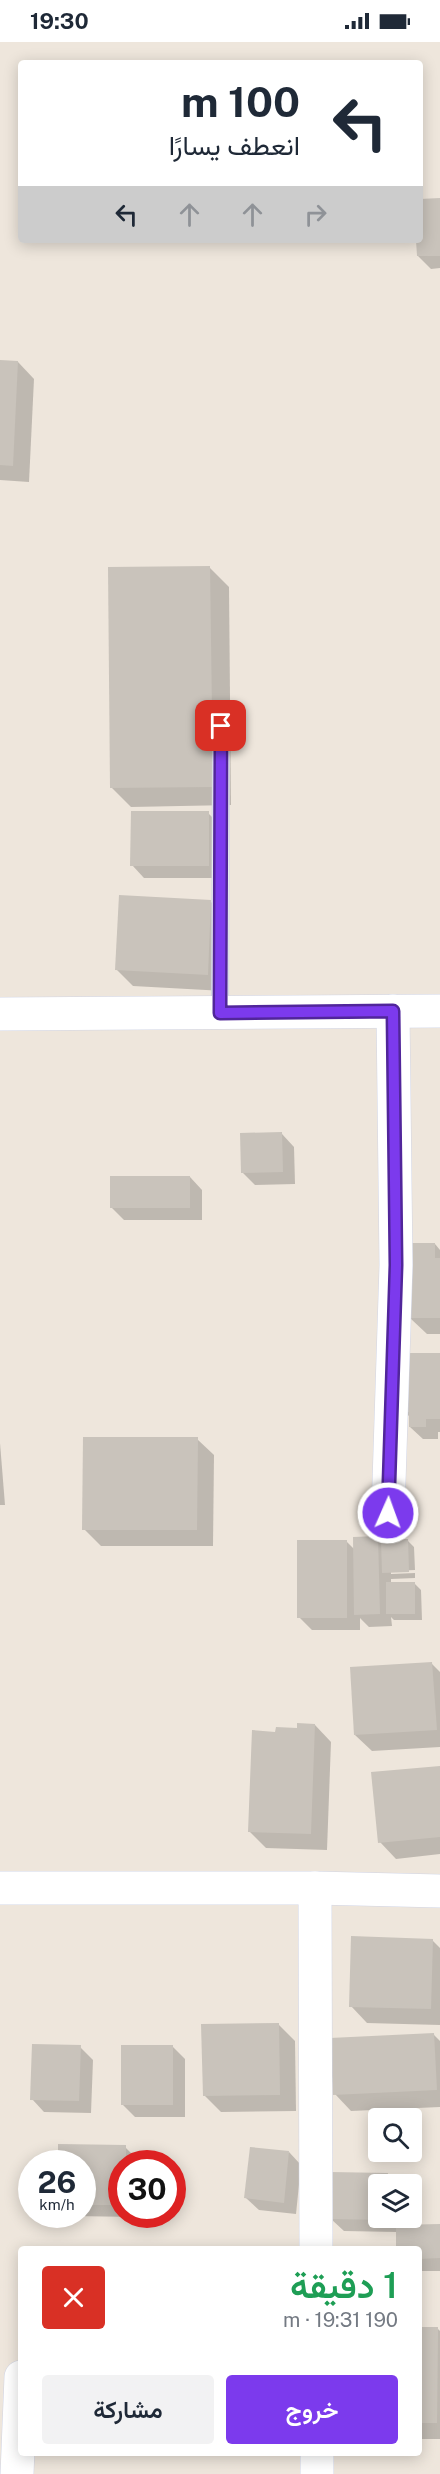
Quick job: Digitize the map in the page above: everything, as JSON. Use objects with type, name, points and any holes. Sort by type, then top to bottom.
[{"type":"street","points":[[388,1513],[396,1265],[393,1011]]},
{"type":"street","points":[[0,1014],[440,1011]]},
{"type":"street","points":[[0,1888],[315,1888],[440,1891]]},
{"type":"street","points":[[315,1888],[316,2246]]},
{"type":"street","points":[[17,2474],[18,2450]]},
{"type":"street","points":[[317,2456],[317,2474]]},
{"type":"lane","points":[[220,1013],[221,726]]},
{"type":"building","points":[[440,198],[440,256],[417,256],[416,243],[423,243],[423,199]]},
{"type":"building","points":[[0,360],[18,361],[13,466],[0,465]]},
{"type":"building","points":[[210,566],[213,787],[110,788],[108,567]]},
{"type":"building","points":[[131,811],[209,811],[209,866],[130,866]]},
{"type":"building","points":[[119,895],[211,900],[208,975],[115,970]]},
{"type":"building","points":[[282,1132],[283,1172],[241,1173],[240,1133]]},
{"type":"building","points":[[110,1176],[190,1176],[190,1208],[110,1208]]},
{"type":"building","points":[[411,1243],[435,1243],[435,1258],[440,1258],[440,1318],[409,1318]]},
{"type":"building","points":[[407,1353],[440,1353],[440,1419],[426,1419],[426,1427],[409,1427],[409,1412],[403,1412]]},
{"type":"building","points":[[83,1437],[198,1437],[197,1530],[82,1530]]},
{"type":"building","points":[[378,1536],[380,1614],[354,1615],[353,1537]]},
{"type":"building","points":[[381,1539],[408,1539],[409,1572],[382,1573]]},
{"type":"building","points":[[297,1540],[347,1540],[347,1618],[297,1618]]},
{"type":"building","points":[[386,1582],[415,1582],[415,1614],[386,1614]]},
{"type":"building","points":[[432,1662],[437,1730],[354,1735],[350,1667]]},
{"type":"building","points":[[297,1723],[315,1724],[311,1834],[248,1832],[252,1730],[275,1732],[276,1727],[297,1728]]},
{"type":"building","points":[[440,1766],[440,1837],[378,1843],[371,1772]]},
{"type":"building","points":[[351,1936],[433,1939],[431,2009],[349,2007]]},
{"type":"building","points":[[279,2023],[280,2095],[203,2096],[201,2024]]},
{"type":"building","points":[[434,2033],[437,2090],[333,2095],[330,2038]]},
{"type":"building","points":[[32,2044],[81,2045],[79,2101],[30,2100]]},
{"type":"building","points":[[121,2045],[173,2045],[173,2105],[121,2105]]},
{"type":"building","points":[[58,2144],[126,2145],[126,2150],[108,2150],[108,2205],[96,2205],[96,2150],[58,2150]]},
{"type":"building","points":[[250,2147],[289,2151],[284,2203],[244,2198]]},
{"type":"building","points":[[330,2172],[388,2173],[368,2174],[368,2220],[329,2219]]},
{"type":"building","points":[[422,2224],[440,2224],[440,2258],[422,2259],[422,2246],[396,2246],[396,2228],[422,2228]]},
{"type":"building","points":[[422,2327],[438,2327],[437,2423],[422,2423]]},
{"type":"route","points":[[221,726],[220,1013],[393,1011],[396,1265],[388,1513]]}]
